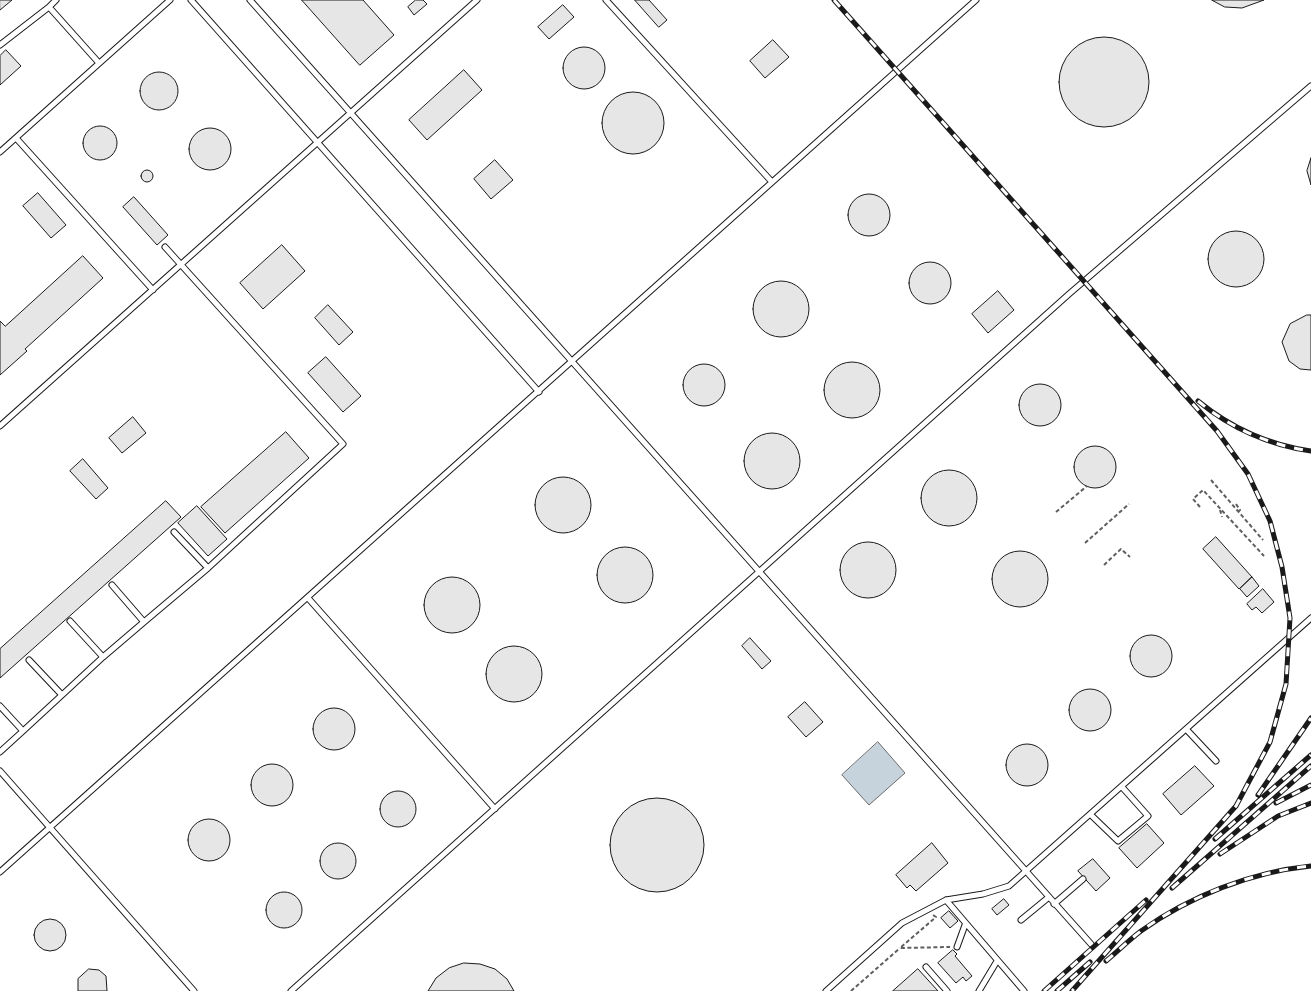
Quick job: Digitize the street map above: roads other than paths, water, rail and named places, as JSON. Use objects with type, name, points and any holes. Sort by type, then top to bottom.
[{"type":"lane","points":[[0,44],[56,0]]},
{"type":"lane","points":[[0,152],[170,0]]},
{"type":"lane","points":[[191,0],[539,392]]},
{"type":"lane","points":[[250,0],[1091,944]]},
{"type":"lane","points":[[0,426],[477,0]]},
{"type":"lane","points":[[606,0],[772,182]]},
{"type":"lane","points":[[0,872],[572,363],[976,0]]},
{"type":"lane","points":[[49,7],[99,63]]},
{"type":"lane","points":[[291,991],[760,574],[1070,294],[1311,86]]},
{"type":"lane","points":[[16,138],[153,290]]},
{"type":"lane","points":[[0,752],[103,657],[208,568],[343,444],[165,246]]},
{"type":"lane","points":[[174,532],[208,568]]},
{"type":"lane","points":[[112,586],[144,622]]},
{"type":"lane","points":[[308,598],[495,809]]},
{"type":"lane","points":[[826,991],[902,923],[946,900],[983,894],[1009,886],[1311,618]]},
{"type":"lane","points":[[70,621],[103,657]]},
{"type":"lane","points":[[29,660],[62,695]]},
{"type":"lane","points":[[0,706],[23,731]]},
{"type":"lane","points":[[1186,729],[1216,761]]},
{"type":"lane","points":[[0,772],[194,991]]},
{"type":"lane","points":[[1091,815],[1118,841],[1148,816],[1122,787]]},
{"type":"lane","points":[[1054,904],[1083,879]]},
{"type":"lane","points":[[1020,920],[1049,897]]},
{"type":"lane","points":[[946,900],[965,925],[1024,991]]},
{"type":"lane","points":[[957,947],[965,925]]},
{"type":"lane","points":[[979,991],[997,961]]},
{"type":"lane","points":[[926,967],[947,991]]},
{"type":"railway","points":[[834,0],[1217,431],[1248,474],[1270,521],[1282,567],[1290,618],[1286,684],[1270,742],[1236,806],[1072,991]]},
{"type":"railway","points":[[1198,401],[1211,411],[1251,434],[1265,440],[1311,451]]},
{"type":"railway","points":[[1258,795],[1311,718]]},
{"type":"railway","points":[[1215,839],[1311,755]]},
{"type":"railway","points":[[1172,888],[1311,766]]},
{"type":"railway","points":[[1276,803],[1311,785]]},
{"type":"railway","points":[[1220,854],[1278,816],[1311,803]]},
{"type":"railway","points":[[1106,961],[1132,938],[1160,918],[1201,897],[1244,880],[1288,869],[1311,866]]},
{"type":"railway","points":[[1044,991],[1146,900]]},
{"type":"railway","points":[[1057,991],[1090,962]]}]
